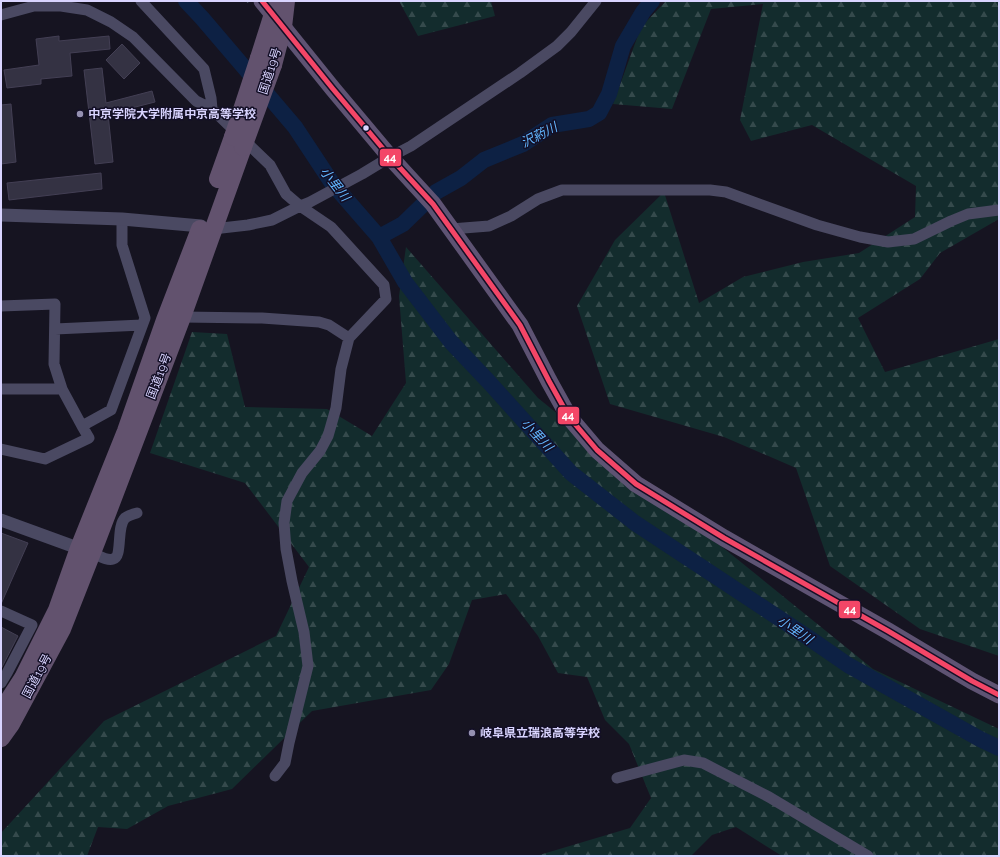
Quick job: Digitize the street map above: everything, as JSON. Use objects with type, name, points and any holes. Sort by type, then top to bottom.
[{"type":"highway","name":"国道19号","points":[[1,738],[11,724],[62,630],[85,551],[165,320],[207,227],[266,62],[273,11],[284,14],[286,1]]},
{"type":"highway","name":"国道19号","points":[[1,712],[23,678],[85,551],[182,317],[207,227]]},
{"type":"main road","points":[[273,11],[390,157],[428,199],[451,229],[520,325],[569,417],[602,455],[636,484],[724,538],[999,695]]},
{"type":"street","points":[[141,1],[204,69],[212,98],[212,109]]},
{"type":"street","points":[[1,216],[122,220],[207,227],[248,225],[272,220],[362,174],[411,146],[520,73],[556,46],[571,32],[596,1]]},
{"type":"street","points":[[1,15],[34,6],[61,6],[87,10],[111,22],[133,37],[196,101],[212,109],[270,165],[286,194],[305,204],[331,227],[384,285],[386,299],[348,338],[341,369],[336,408],[328,436],[320,451],[302,473],[287,501],[284,523],[286,549],[304,632],[308,666],[285,762],[275,776]]},
{"type":"street","points":[[451,229],[489,226],[511,216],[538,199],[562,190],[710,190],[726,192],[817,225],[888,242],[914,239],[968,214],[999,210]]},
{"type":"street","points":[[82,426],[111,410],[145,318],[122,245],[122,220]]},
{"type":"street","points":[[1,306],[55,304],[54,364],[62,390],[89,438],[45,459],[1,449]]},
{"type":"street","points":[[182,317],[262,318],[319,322],[329,325],[348,338]]},
{"type":"street","points":[[55,329],[142,325]]},
{"type":"street","points":[[1,389],[62,390]]},
{"type":"street","points":[[1,520],[110,560],[116,558],[118,554],[122,523],[125,518],[137,513]]},
{"type":"street","points":[[1,611],[32,625],[1,682]]},
{"type":"street","points":[[617,778],[684,760],[703,763],[775,801],[868,856]]},
{"type":"green space","points":[[399,1],[491,1],[495,16],[418,36]]},
{"type":"green space","points":[[666,1],[999,1],[999,219],[940,253],[920,279],[858,318],[885,372],[999,339],[999,656],[920,629],[830,566],[796,468],[724,437],[610,404],[577,306],[615,240],[664,192],[699,303],[743,277],[803,262],[859,253],[915,217],[916,186],[812,125],[751,141],[740,120],[763,4],[711,9],[672,109],[613,104],[641,27]]},
{"type":"green space","points":[[406,247],[538,398],[873,669],[999,729],[999,856],[782,856],[736,827],[712,835],[691,856],[536,856],[630,828],[651,798],[629,744],[605,720],[587,677],[558,673],[538,636],[506,594],[472,600],[449,664],[431,690],[312,711],[232,789],[168,806],[127,829],[98,827],[87,856],[1,856],[1,833],[104,721],[276,636],[309,567],[245,483],[150,453],[192,332],[227,334],[245,407],[327,409],[372,436],[406,383],[399,296]]},
{"type":"building","points":[[59,36],[59,41],[109,36],[110,49],[70,53],[72,76],[41,79],[41,84],[7,88],[4,70],[39,65],[36,39]]},
{"type":"building","points":[[122,44],[140,63],[124,79],[106,60]]},
{"type":"building","points":[[102,68],[106,103],[152,91],[155,102],[108,114],[113,162],[95,164],[84,70]]},
{"type":"building","points":[[11,104],[16,162],[1,164],[1,105]]},
{"type":"building","points":[[101,173],[102,189],[9,200],[7,183]]},
{"type":"building","points":[[1,533],[28,543],[1,604]]},
{"type":"building","points":[[1,627],[18,636],[1,669]]},
{"type":"waterway","name":"小里川","points":[[186,1],[295,127],[332,183],[379,237],[405,282],[451,342],[571,473],[635,523],[848,665],[980,739],[999,748]]},
{"type":"waterway","name":"沢葯川","points":[[379,237],[403,224],[436,192],[461,178],[484,160],[523,144],[552,125],[589,119],[599,113],[609,94],[623,46],[643,12],[652,1]]},
{"type":"transit line","name":"44","points":[[262,1],[390,157],[433,204],[520,325],[569,417],[597,450],[636,484],[724,538],[888,631],[972,681],[999,695]]},
{"type":"place","name":"中京学院大学附属中京高等学校","points":[[80,114]]},
{"type":"place","name":"岐阜県立瑞浪高等学校","points":[[472,733]]}]
